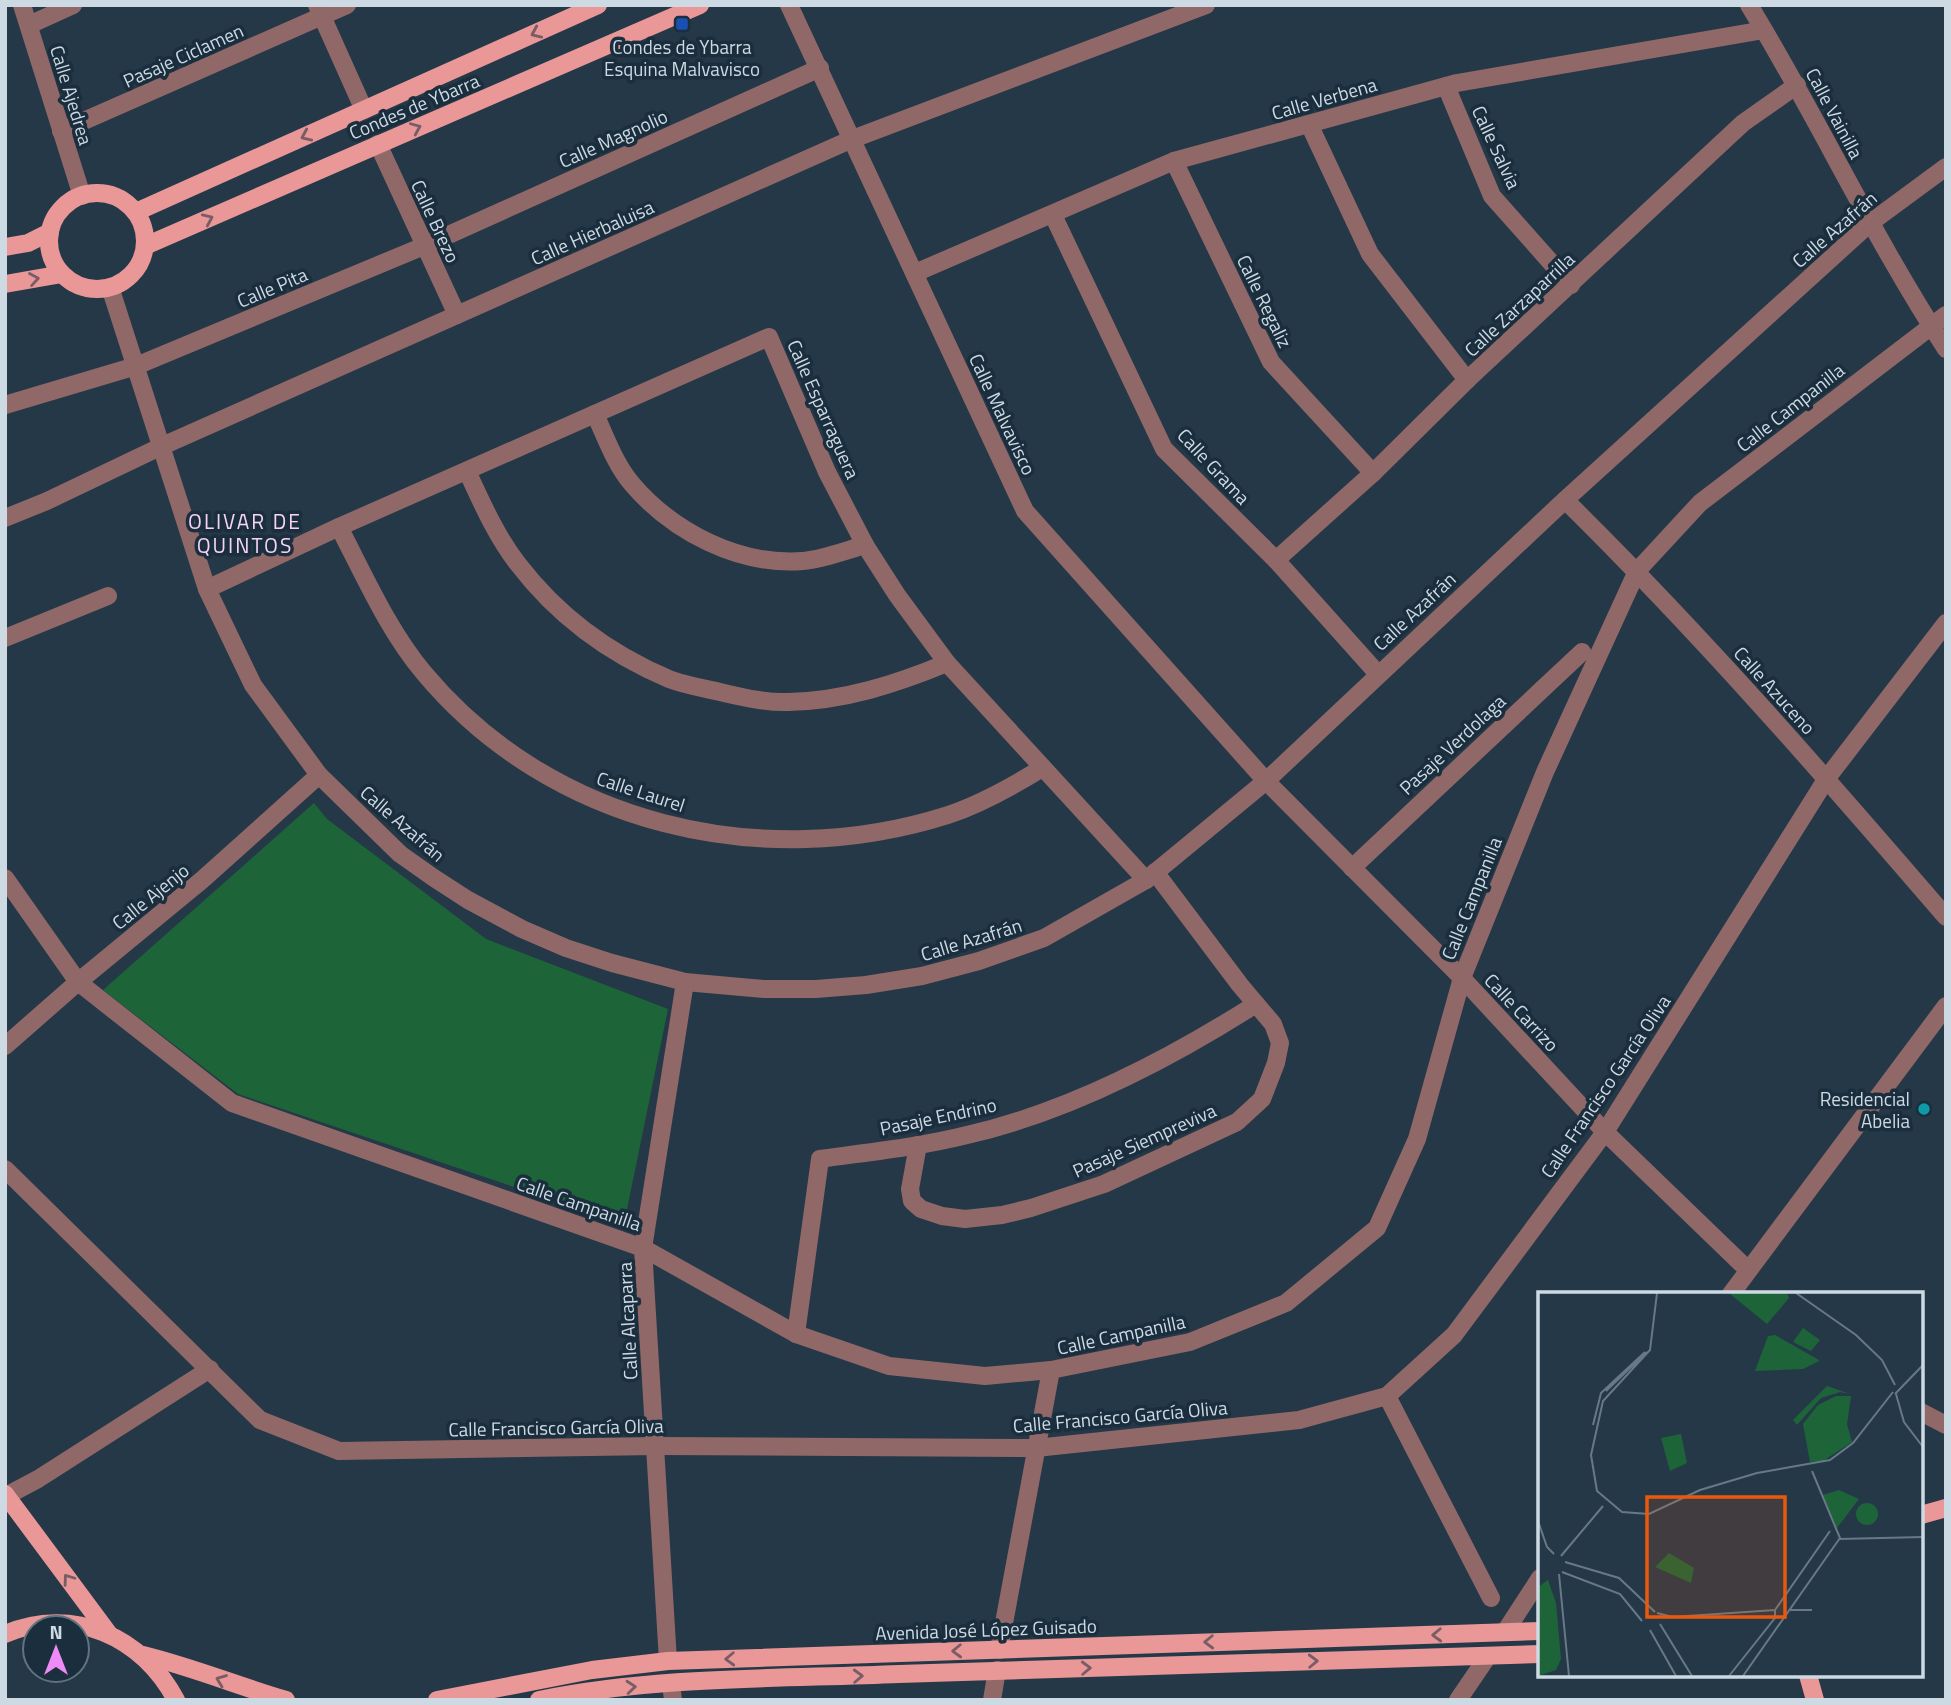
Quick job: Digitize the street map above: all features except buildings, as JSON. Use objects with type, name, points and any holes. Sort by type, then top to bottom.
[{"type":"main road","name":"Condes de Ybarra","points":[[136,212],[598,5]]},
{"type":"main road","name":"Condes de Ybarra","points":[[145,246],[700,5]]},
{"type":"main road","points":[[111,195],[136,212],[142,223],[145,246],[142,260],[123,282],[97,289],[72,282],[62,274],[54,262],[50,232],[56,217],[67,204],[82,196],[111,195]]},
{"type":"main road","points":[[5,247],[28,243],[50,232]]},
{"type":"main road","points":[[5,284],[62,274]]},
{"type":"main road","points":[[6,1495],[109,1634]]},
{"type":"main road","points":[[1923,1514],[1945,1505]]},
{"type":"main road","points":[[5,1634],[20,1628],[50,1623],[80,1625],[109,1634],[142,1655],[165,1680],[176,1700]]},
{"type":"main road","name":"Avenida José López Guisado","points":[[437,1700],[592,1670],[668,1661],[1538,1631]]},
{"type":"main road","points":[[539,1700],[615,1688],[672,1692],[997,1670],[1538,1654]]},
{"type":"main road","points":[[142,1655],[185,1666],[286,1700]]},
{"type":"main road","points":[[1809,1677],[1815,1700]]},
{"type":"street","name":"Calle Ajedrea","points":[[22,5],[82,196]]},
{"type":"street","points":[[29,25],[73,5]]},
{"type":"street","name":"Pasaje Ciclamen","points":[[61,131],[320,11],[347,5]]},
{"type":"street","name":"Calle Malvavisco","points":[[789,5],[1025,511],[1266,782]]},
{"type":"street","name":"Calle Hierbaluisa","points":[[5,518],[47,502],[160,447],[850,140],[1206,5]]},
{"type":"street","name":"Calle Vainilla","points":[[1749,5],[1797,85],[1870,223],[1946,349]]},
{"type":"street","points":[[320,11],[364,110]]},
{"type":"street","name":"Calle Verbena","points":[[915,273],[1174,161],[1446,86],[1765,30]]},
{"type":"street","name":"Calle Magnolio","points":[[424,246],[820,68]]},
{"type":"street","name":"Calle Zarzaparrilla","points":[[1276,561],[1743,123],[1797,85]]},
{"type":"street","name":"Calle Salvia","points":[[1446,86],[1492,196],[1571,285]]},
{"type":"street","points":[[1310,124],[1370,254],[1467,380]]},
{"type":"street","name":"Calle Brezo","points":[[378,144],[457,315]]},
{"type":"street","name":"Calle Regaliz","points":[[1174,161],[1271,362],[1373,472]]},
{"type":"street","name":"Calle Azafrán","points":[[110,287],[206,589],[253,685],[319,775],[400,853],[468,900],[522,929],[566,948],[685,982],[764,989],[816,989],[866,985],[922,976],[979,961],[1044,938],[1150,876],[1266,782],[1565,500],[1870,223],[1946,167]]},
{"type":"street","name":"Calle Grama","points":[[1053,215],[1164,449],[1276,561],[1378,674]]},
{"type":"street","name":"Calle Pita","points":[[5,405],[136,366],[424,246]]},
{"type":"street","name":"Calle Campanilla","points":[[5,878],[78,982],[232,1103],[643,1248],[796,1334],[889,1366],[985,1376],[1051,1370],[1191,1342],[1286,1303],[1377,1227],[1417,1139],[1462,978],[1545,772],[1637,571],[1700,503],[1946,315]]},
{"type":"street","name":"Calle Esparraguera","points":[[206,589],[339,527],[769,337],[827,472],[865,545],[922,631],[947,663],[1042,768],[1150,876]]},
{"type":"street","points":[[595,414],[617,462],[632,484],[660,511],[718,547],[773,560],[802,561],[865,545]]},
{"type":"street","points":[[467,471],[491,521],[518,564],[568,619],[619,653],[670,680],[739,696],[787,702],[851,695],[902,682],[947,663]]},
{"type":"street","name":"Calle Azuceno","points":[[1565,500],[1637,571],[1827,778],[1946,917]]},
{"type":"street","name":"Calle Laurel","points":[[339,527],[392,629],[423,672],[460,711],[503,747],[595,801],[658,822],[716,835],[770,840],[829,838],[880,831],[949,815],[1008,789],[1042,768]]},
{"type":"street","points":[[5,638],[108,596]]},
{"type":"street","name":"Calle Francisco García Oliva","points":[[5,1169],[260,1420],[339,1451],[656,1446],[1036,1448],[1299,1420],[1387,1396],[1454,1335],[1605,1132],[1827,778],[1946,623]]},
{"type":"street","name":"Pasaje Verdolaga","points":[[1352,867],[1582,652]]},
{"type":"street","name":"Calle Ajenjo","points":[[5,1046],[202,880],[319,775]]},
{"type":"street","name":"Calle Carrizo","points":[[1266,782],[1462,978],[1605,1132],[1748,1270]]},
{"type":"street","name":"Pasaje Siempreviva","points":[[918,1144],[910,1189],[912,1201],[921,1209],[942,1216],[965,1219],[1002,1215],[1104,1184],[1237,1122],[1262,1099],[1276,1063],[1280,1043],[1273,1024],[1150,876]]},
{"type":"street","name":"Calle Alcaparra","points":[[668,1661],[643,1248],[685,982]]},
{"type":"street","name":"Pasaje Endrino","points":[[796,1334],[820,1159],[967,1135],[1021,1120],[1110,1085],[1163,1059],[1256,1004]]},
{"type":"street","points":[[1732,1292],[1946,1006]]},
{"type":"street","points":[[6,1495],[38,1479],[210,1369]]},
{"type":"street","points":[[999,1650],[1051,1370]]},
{"type":"street","points":[[1387,1396],[1491,1598]]},
{"type":"street","points":[[1923,1413],[1946,1425]]},
{"type":"street","points":[[1505,1632],[1538,1581]]},
{"type":"street","points":[[1458,1700],[1488,1656]]},
{"type":"street","points":[[992,1700],[997,1670]]},
{"type":"green space","points":[[314,803],[327,819],[486,939],[668,1009],[624,1224],[238,1094],[103,990]]},
{"type":"place","name":"Condes de Ybarra Esquina Malvavisco","points":[[682,24]]},
{"type":"place","name":"Residencial Abelia","points":[[1924,1109]]},
{"type":"district","name":"OLIVAR DE QUINTOS","points":[[245,533]]}]
